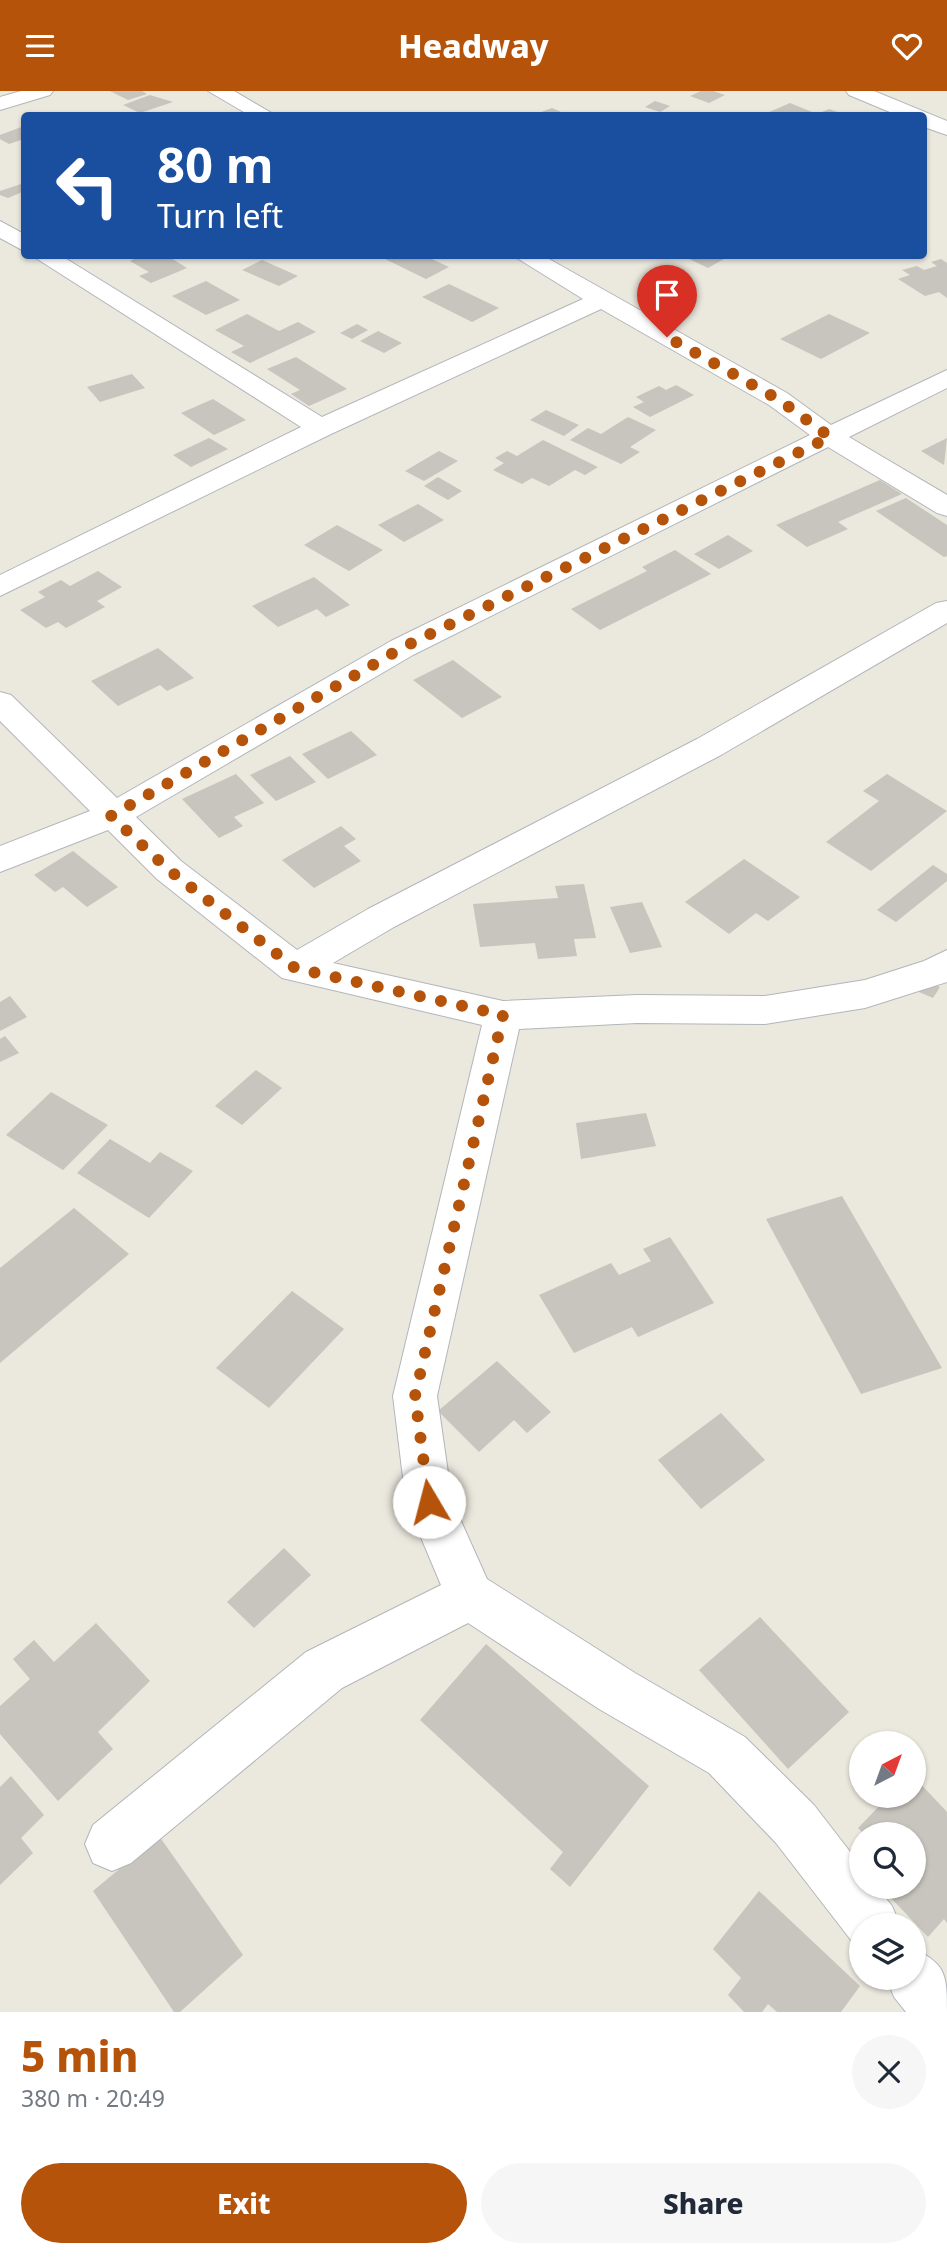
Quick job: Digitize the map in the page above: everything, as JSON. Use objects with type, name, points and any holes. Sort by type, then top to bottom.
[{"type":"street","points":[[0,104],[43,91]]},
{"type":"street","points":[[218,91],[258,112]]},
{"type":"street","points":[[856,91],[907,112]]},
{"type":"street","points":[[927,121],[947,129]]},
{"type":"street","points":[[0,229],[21,242]]},
{"type":"street","points":[[49,259],[321,428]]},
{"type":"street","points":[[531,259],[778,399],[830,437],[947,506]]},
{"type":"street","points":[[0,587],[321,428],[601,300]]},
{"type":"street","points":[[0,860],[111,816],[402,648],[947,378]]},
{"type":"street","points":[[295,968],[381,918],[709,747],[947,610]]},
{"type":"street","points":[[0,702],[111,816],[178,878],[295,968],[503,1015],[637,1009],[765,1010],[865,993],[944,969]]},
{"type":"street","points":[[503,1015],[415,1396],[429,1502],[470,1596],[617,1691],[727,1755],[795,1824],[864,1913]]},
{"type":"street","points":[[112,1844],[324,1670],[470,1596]]},
{"type":"street","points":[[924,1990],[941,2012]]},
{"type":"building","points":[[110,91],[142,91],[147,94],[128,100]]},
{"type":"building","points":[[701,91],[725,95],[709,103],[690,96]]},
{"type":"building","points":[[150,95],[173,102],[143,112],[123,105]]},
{"type":"building","points":[[655,101],[670,106],[660,112],[645,107]]},
{"type":"building","points":[[790,103],[812,112],[769,112]]},
{"type":"building","points":[[552,108],[561,112],[541,112]]},
{"type":"building","points":[[21,127],[21,140],[9,144],[0,139],[0,135]]},
{"type":"building","points":[[21,184],[21,192],[8,198],[0,195],[0,191]]},
{"type":"building","points":[[172,259],[187,268],[151,283],[139,276],[149,272],[130,261]]},
{"type":"building","points":[[385,259],[432,259],[449,267],[426,279]]},
{"type":"building","points":[[689,259],[724,259],[708,268]]},
{"type":"building","points":[[941,259],[947,263],[947,298],[939,292],[925,296],[898,279],[910,275],[902,270],[917,266],[924,270],[937,266],[931,262]]},
{"type":"building","points":[[262,260],[298,276],[279,286],[242,270]]},
{"type":"building","points":[[206,281],[240,300],[206,315],[172,296]]},
{"type":"building","points":[[449,284],[499,308],[472,322],[422,297]]},
{"type":"building","points":[[247,314],[279,331],[298,322],[316,332],[250,363],[231,352],[244,346],[215,330]]},
{"type":"building","points":[[829,314],[870,333],[821,359],[780,339]]},
{"type":"building","points":[[357,324],[368,330],[352,339],[340,333]]},
{"type":"building","points":[[378,331],[402,343],[384,353],[360,341]]},
{"type":"building","points":[[296,357],[347,389],[309,406],[291,394],[300,390],[267,369]]},
{"type":"building","points":[[132,374],[145,388],[100,402],[87,387]]},
{"type":"building","points":[[676,385],[694,395],[650,417],[633,407],[644,402],[636,397],[659,386],[666,390]]},
{"type":"building","points":[[213,399],[246,420],[214,435],[181,413]]},
{"type":"building","points":[[546,410],[579,425],[564,436],[530,420]]},
{"type":"building","points":[[628,417],[656,430],[630,447],[640,452],[621,464],[570,440],[588,428],[601,434]]},
{"type":"building","points":[[209,438],[228,449],[191,467],[173,455]]},
{"type":"building","points":[[947,438],[944,465],[921,451]]},
{"type":"building","points":[[543,440],[598,467],[585,475],[575,470],[549,486],[532,478],[522,484],[493,470],[504,463],[495,458],[507,451],[517,456]]},
{"type":"building","points":[[439,451],[458,461],[424,481],[405,471]]},
{"type":"building","points":[[438,477],[462,491],[448,500],[424,486]]},
{"type":"building","points":[[880,480],[902,494],[838,522],[848,529],[807,547],[776,525]]},
{"type":"building","points":[[906,498],[947,525],[947,556],[944,557],[876,511]]},
{"type":"building","points":[[418,504],[444,520],[404,542],[378,525]]},
{"type":"building","points":[[337,525],[383,550],[349,571],[304,545]]},
{"type":"building","points":[[728,535],[753,551],[719,569],[694,554]]},
{"type":"building","points":[[675,550],[711,574],[600,630],[571,609],[647,571],[642,567]]},
{"type":"building","points":[[98,571],[122,587],[97,601],[105,607],[66,628],[58,622],[46,628],[20,610],[45,597],[38,592],[61,580],[70,586]]},
{"type":"building","points":[[314,577],[350,605],[326,617],[317,609],[278,627],[252,606]]},
{"type":"building","points":[[158,648],[194,678],[167,691],[160,685],[118,706],[91,681]]},
{"type":"building","points":[[453,660],[502,697],[462,718],[413,680]]},
{"type":"building","points":[[351,731],[377,755],[328,779],[302,754]]},
{"type":"building","points":[[290,756],[316,782],[276,801],[250,775]]},
{"type":"building","points":[[236,774],[264,803],[234,817],[243,826],[219,838],[182,799]]},
{"type":"building","points":[[887,774],[947,811],[871,871],[826,842],[879,801],[863,791]]},
{"type":"building","points":[[341,826],[356,839],[344,846],[361,861],[314,888],[282,860]]},
{"type":"building","points":[[73,851],[118,887],[87,907],[63,887],[55,892],[34,875]]},
{"type":"building","points":[[744,859],[800,897],[768,921],[756,913],[729,934],[685,902]]},
{"type":"building","points":[[933,865],[947,874],[947,881],[896,922],[877,910]]},
{"type":"building","points":[[584,884],[596,938],[574,939],[577,956],[538,959],[535,943],[480,947],[473,904],[558,898],[555,886]]},
{"type":"building","points":[[642,902],[662,947],[630,953],[610,907]]},
{"type":"building","points":[[920,978],[940,987],[933,998],[912,989]]},
{"type":"building","points":[[10,996],[27,1017],[0,1031],[0,1002]]},
{"type":"building","points":[[5,1036],[19,1053],[0,1062],[0,1039]]},
{"type":"building","points":[[256,1070],[282,1088],[242,1125],[215,1106]]},
{"type":"building","points":[[51,1092],[108,1125],[63,1170],[6,1135]]},
{"type":"building","points":[[646,1113],[656,1146],[581,1159],[576,1123]]},
{"type":"building","points":[[110,1139],[150,1163],[160,1152],[193,1171],[149,1218],[77,1173]]},
{"type":"building","points":[[842,1196],[942,1368],[861,1394],[766,1219]]},
{"type":"building","points":[[74,1208],[129,1254],[0,1363],[0,1268]]},
{"type":"building","points":[[670,1237],[714,1303],[638,1337],[632,1327],[574,1353],[539,1295],[611,1263],[619,1275],[651,1261],[643,1249]]},
{"type":"building","points":[[292,1291],[344,1329],[269,1408],[216,1368]]},
{"type":"building","points":[[497,1361],[551,1412],[527,1433],[514,1420],[479,1452],[438,1411]]},
{"type":"building","points":[[721,1413],[765,1460],[701,1509],[658,1460]]},
{"type":"building","points":[[284,1548],[311,1575],[254,1628],[227,1602]]},
{"type":"building","points":[[760,1617],[849,1712],[788,1769],[699,1670]]},
{"type":"building","points":[[96,1623],[150,1681],[98,1732],[113,1749],[58,1801],[0,1734],[0,1706],[30,1679],[13,1659],[34,1640],[54,1662]]},
{"type":"building","points":[[486,1644],[649,1786],[570,1887],[550,1869],[563,1852],[420,1720]]},
{"type":"building","points":[[11,1776],[44,1815],[21,1838],[33,1853],[0,1885],[0,1787]]},
{"type":"building","points":[[926,1790],[947,1812],[947,1923],[944,1919],[928,1937],[926,1913],[905,1913],[892,1899],[926,1899],[926,1822],[864,1822],[877,1808],[926,1808]]},
{"type":"building","points":[[159,1836],[243,1955],[180,2012],[174,2012],[93,1891]]},
{"type":"building","points":[[759,1891],[849,1976],[849,1990],[857,1990],[841,2012],[777,2012],[768,2004],[762,2012],[744,2012],[728,1995],[741,1978],[713,1949]]},
{"type":"route","points":[[429,1502],[415,1396],[503,1015],[295,968],[224,916],[111,816],[402,648],[830,437],[778,399],[667,337]]}]
